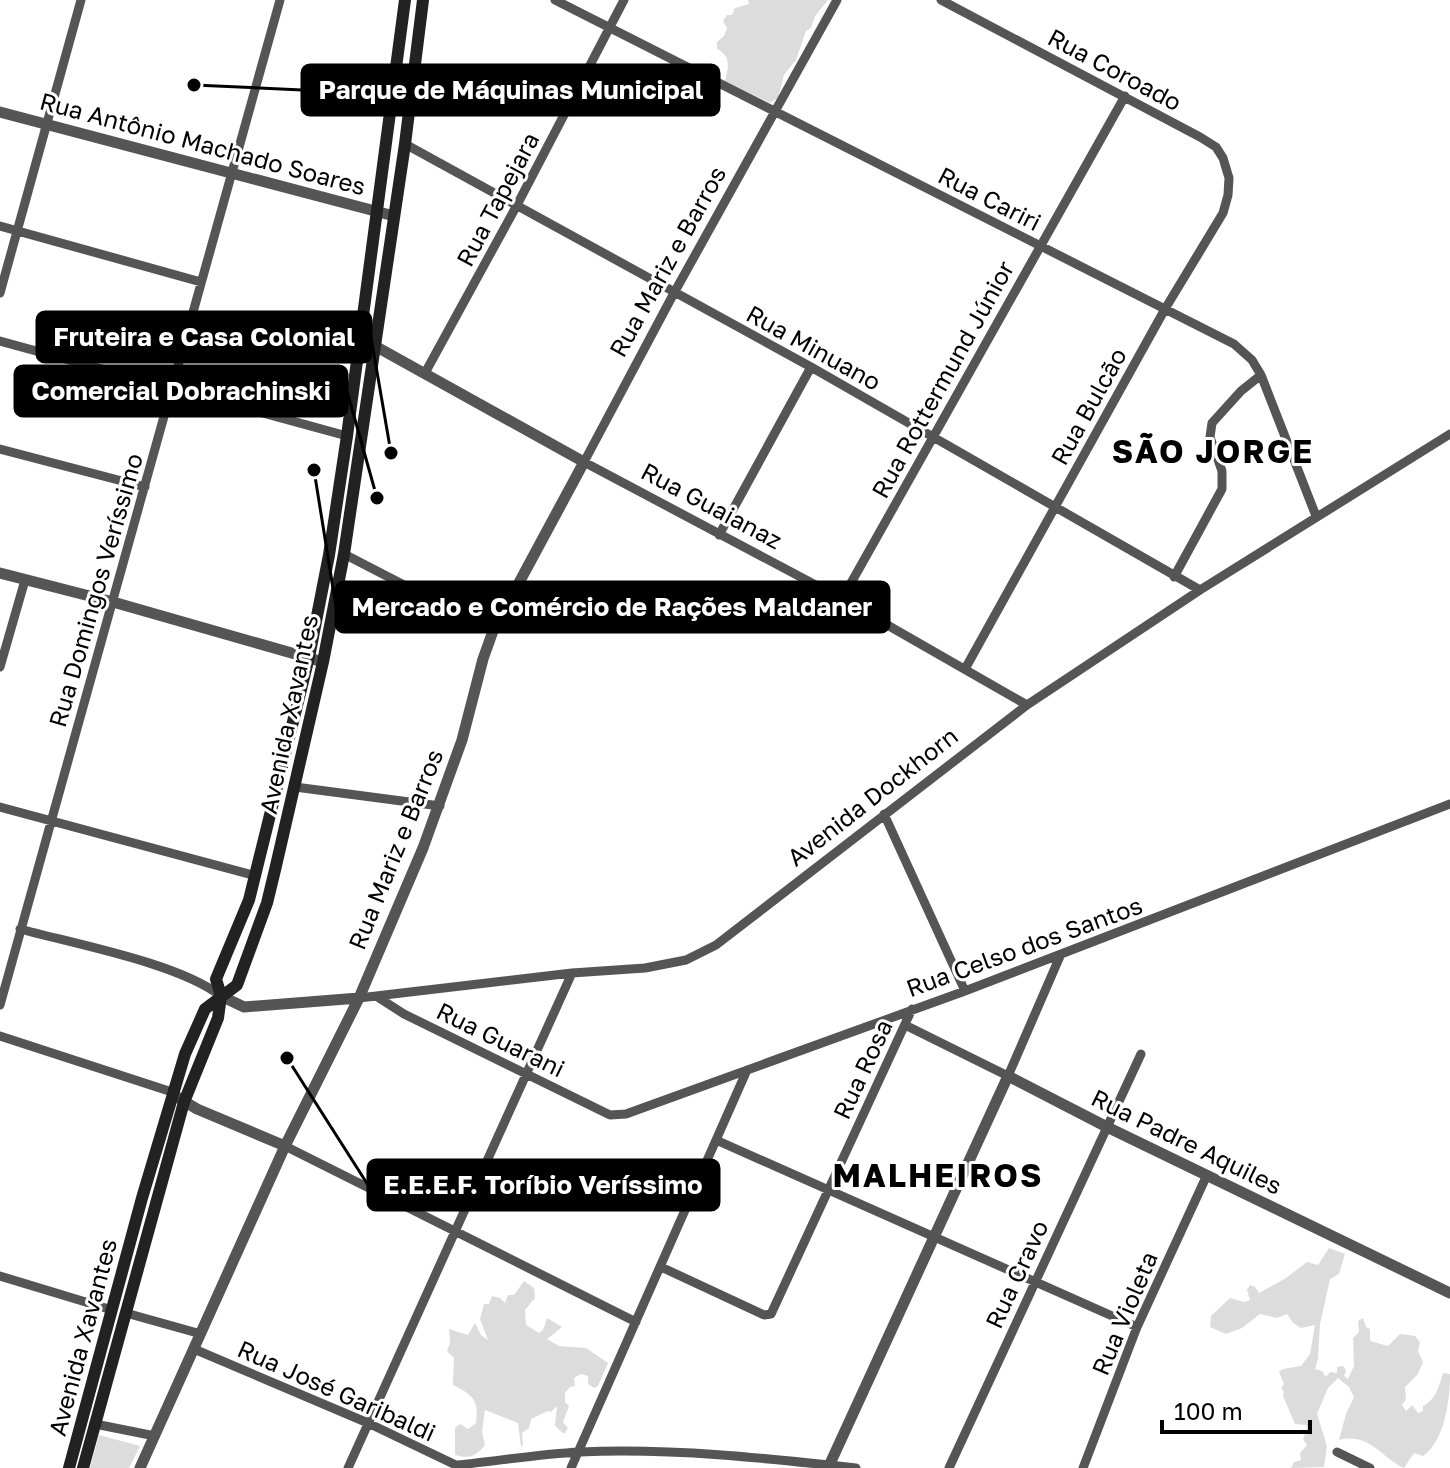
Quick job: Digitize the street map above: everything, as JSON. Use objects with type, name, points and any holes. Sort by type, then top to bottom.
[{"type":"main road","name":"Avenida Xavantes","points":[[83,1468],[184,1102],[218,1018],[221,996],[216,979],[256,876],[309,657],[329,555],[347,436],[405,0]]},
{"type":"main road","name":"Avenida Xavantes","points":[[69,1468],[172,1092],[205,1009],[237,985],[267,903],[295,787],[344,554],[405,144],[423,0]]},
{"type":"street","points":[[0,293],[81,0]]},
{"type":"street","name":"Rua Domingos Veríssimo","points":[[0,1005],[280,0]]},
{"type":"street","name":"Rua Cariri","points":[[555,0],[1234,344],[1252,360],[1261,375],[1316,516]]},
{"type":"street","name":"Rua Tapejara","points":[[425,373],[624,0]]},
{"type":"street","name":"Rua Mariz e Barros","points":[[140,1468],[285,1146],[359,998],[440,806],[493,631],[674,293],[837,0]]},
{"type":"street","name":"Rua Coroado","points":[[941,0],[1208,142],[1216,147],[1223,158]]},
{"type":"street","name":"Rua Rottermund Júnior","points":[[842,599],[1125,96]]},
{"type":"street","name":"Rua Antônio Machado Soares","points":[[0,112],[394,216]]},
{"type":"street","name":"Rua Minuano","points":[[405,144],[811,367],[1053,509],[1200,590]]},
{"type":"street","name":"Rua Bulcão","points":[[965,669],[1165,309],[1223,213],[1229,178],[1223,158]]},
{"type":"street","points":[[0,226],[201,282]]},
{"type":"street","points":[[0,341],[347,436]]},
{"type":"street","name":"Rua Guaianaz","points":[[375,346],[584,462],[842,599],[1027,705]]},
{"type":"street","points":[[719,535],[811,367]]},
{"type":"street","points":[[1174,577],[1222,489],[1222,471],[1210,437],[1212,423],[1241,391],[1261,375]]},
{"type":"street","name":"Avenida Dockhorn","points":[[221,996],[244,1007],[256,1007],[645,968],[686,960],[716,945],[1027,705],[1200,590],[1450,434]]},
{"type":"street","points":[[0,449],[145,487]]},
{"type":"street","points":[[344,554],[493,631]]},
{"type":"street","points":[[0,573],[323,662]]},
{"type":"street","points":[[0,667],[25,580]]},
{"type":"street","points":[[295,787],[440,806]]},
{"type":"street","name":"Rua Celso dos Santos","points":[[610,1115],[626,1114],[965,991],[1450,804]]},
{"type":"street","points":[[0,807],[256,876]]},
{"type":"street","points":[[884,814],[965,991]]},
{"type":"street","points":[[20,929],[152,965],[208,986],[221,996]]},
{"type":"street","points":[[828,1467],[1061,954]]},
{"type":"street","points":[[348,1468],[572,973]]},
{"type":"street","points":[[237,985],[246,1000],[256,1007]]},
{"type":"street","name":"Rua Guarani","points":[[376,996],[404,1014],[610,1115]]},
{"type":"street","name":"Rua Rosa","points":[[661,1267],[764,1315],[771,1314],[912,1009]]},
{"type":"street","name":"Rua Padre Aquiles","points":[[905,1025],[1450,1293]]},
{"type":"street","points":[[0,1036],[172,1092],[184,1102],[285,1146],[636,1322]]},
{"type":"street","name":"Rua Cravo","points":[[949,1468],[1141,1054]]},
{"type":"street","points":[[571,1468],[747,1070]]},
{"type":"street","points":[[716,1140],[1137,1327]]},
{"type":"street","name":"Rua Violeta","points":[[1083,1468],[1137,1327],[1207,1175]]},
{"type":"street","points":[[0,1276],[112,1310]]},
{"type":"street","points":[[126,1313],[201,1334]]},
{"type":"street","name":"Rua José Garibaldi","points":[[194,1349],[368,1423],[460,1467]]},
{"type":"street","points":[[95,1424],[155,1436]]},
{"type":"street","points":[[460,1467],[578,1452],[706,1454],[856,1468]]},
{"type":"street","points":[[1337,1452],[1370,1468]]},
{"type":"shaded area","points":[[748,0],[828,0],[806,31],[796,60],[784,75],[778,98],[770,103],[725,81],[727,59],[717,49],[717,42],[727,28],[723,21],[727,15],[732,15],[735,8],[749,4]]},
{"type":"shaded area","points":[[1329,1248],[1345,1254],[1339,1274],[1330,1279],[1320,1324],[1315,1369],[1322,1371],[1326,1377],[1330,1372],[1337,1373],[1337,1367],[1343,1366],[1346,1371],[1344,1376],[1348,1379],[1354,1366],[1353,1338],[1359,1332],[1358,1321],[1363,1318],[1370,1329],[1370,1341],[1388,1346],[1400,1334],[1415,1336],[1420,1342],[1418,1351],[1423,1362],[1418,1374],[1405,1387],[1406,1399],[1402,1405],[1406,1411],[1412,1405],[1418,1413],[1423,1411],[1423,1406],[1436,1392],[1443,1373],[1450,1374],[1441,1430],[1430,1449],[1423,1456],[1414,1453],[1404,1468],[1367,1442],[1350,1438],[1339,1440],[1354,1397],[1349,1387],[1338,1378],[1328,1388],[1317,1414],[1327,1446],[1324,1467],[1291,1468],[1294,1462],[1301,1460],[1300,1453],[1307,1445],[1303,1439],[1307,1429],[1306,1425],[1295,1424],[1283,1396],[1281,1388],[1284,1384],[1279,1372],[1301,1366],[1310,1354],[1315,1325],[1301,1328],[1287,1314],[1277,1318],[1260,1314],[1242,1328],[1226,1334],[1210,1327],[1211,1316],[1230,1298],[1244,1302],[1250,1300],[1247,1290],[1250,1285],[1259,1293],[1307,1262],[1318,1265]]},
{"type":"shaded area","points":[[524,1281],[534,1288],[535,1298],[525,1310],[526,1325],[539,1333],[547,1318],[562,1327],[547,1339],[559,1346],[586,1348],[608,1363],[598,1386],[594,1388],[588,1384],[588,1376],[581,1374],[574,1378],[575,1386],[565,1393],[565,1402],[569,1406],[563,1422],[568,1428],[564,1434],[555,1426],[557,1406],[551,1412],[531,1419],[529,1428],[522,1433],[521,1447],[518,1423],[485,1410],[482,1432],[485,1445],[472,1456],[455,1455],[455,1428],[460,1424],[468,1429],[476,1423],[476,1409],[470,1395],[453,1385],[454,1358],[447,1351],[449,1329],[468,1335],[475,1323],[481,1335],[488,1340],[480,1319],[484,1304],[489,1304],[492,1296],[505,1303],[508,1295],[514,1295]]},
{"type":"shaded area","points":[[99,1435],[140,1446],[129,1468],[90,1468]]},
{"type":"place","name":"Parque de Máquinas Municipal","points":[[194,85]]},
{"type":"place","name":"Fruteira e Casa Colonial","points":[[391,453]]},
{"type":"place","name":"Mercado e Comércio de Rações Maldaner","points":[[314,470]]},
{"type":"place","name":"Comercial Dobrachinski","points":[[377,498]]},
{"type":"place","name":"E.E.E.F. Toríbio Veríssimo","points":[[287,1058]]},
{"type":"district","name":"SÃO JORGE","points":[[1213,451]]},
{"type":"district","name":"MALHEIROS","points":[[938,1175]]}]
